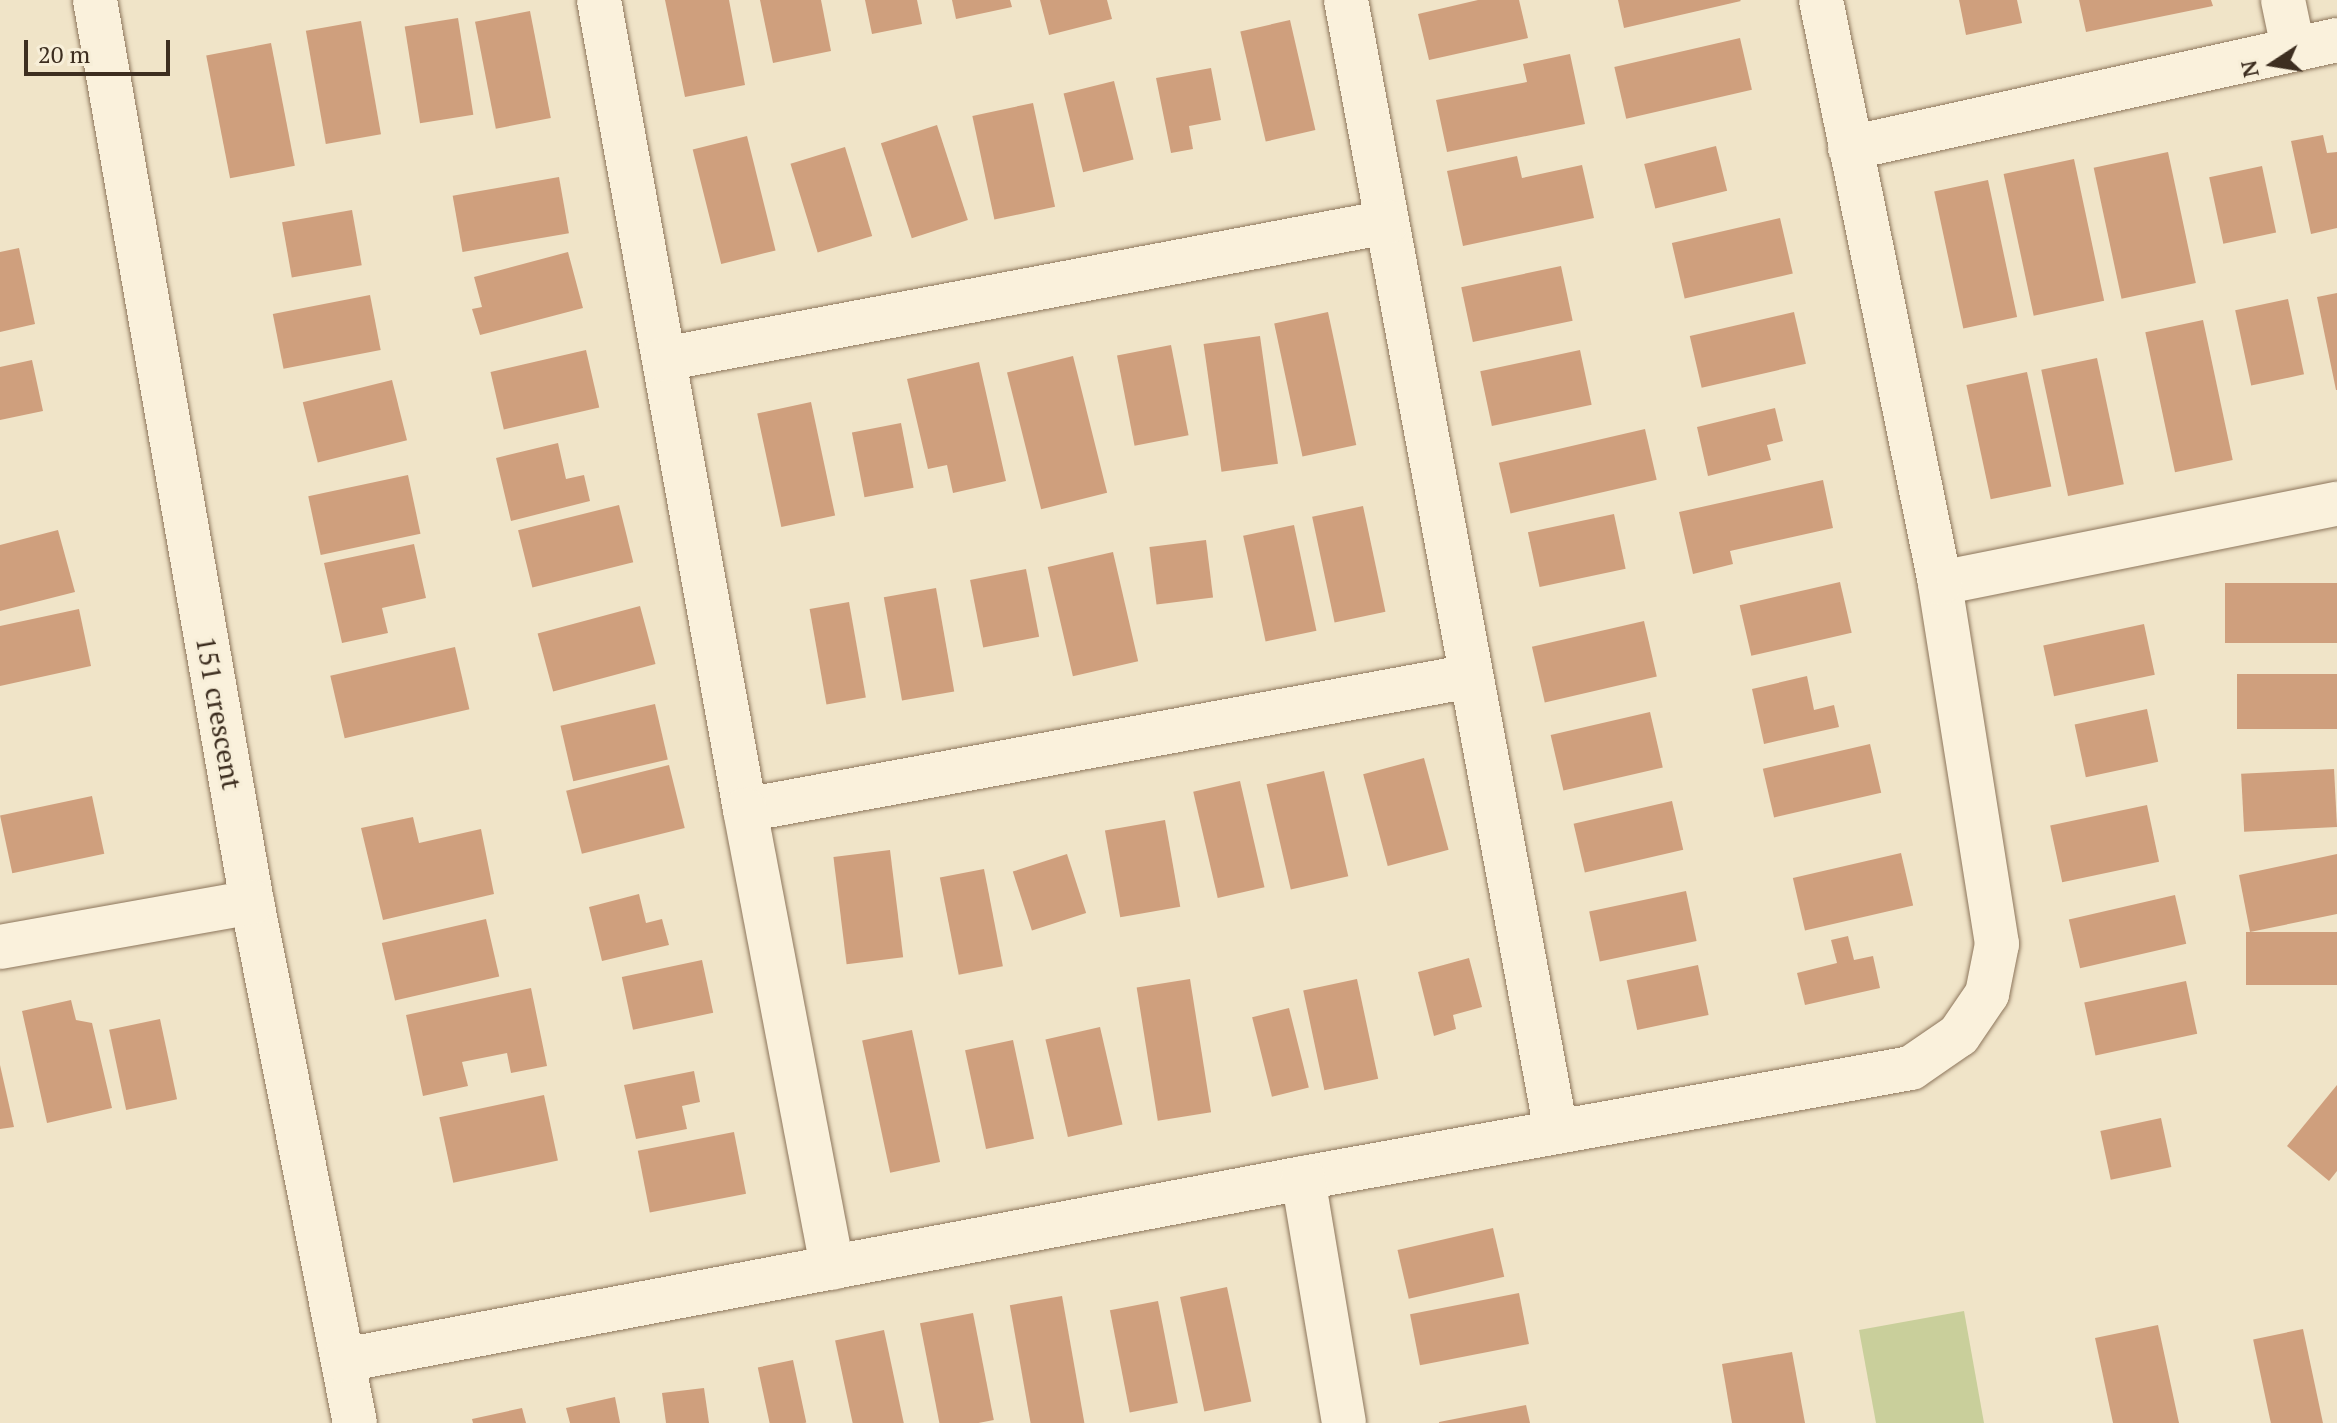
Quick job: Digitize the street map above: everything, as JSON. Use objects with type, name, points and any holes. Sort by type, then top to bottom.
[{"type":"street","name":"151 crescent","points":[[95,0],[252,902],[355,1423]]},
{"type":"street","points":[[599,0],[745,810],[832,1268]]},
{"type":"street","points":[[1346,0],[1556,1131]]},
{"type":"street","points":[[344,1360],[1303,1178],[1911,1068],[1959,1035],[1987,994],[1997,944],[1940,583],[1821,0]]},
{"type":"street","points":[[2283,0],[2293,48]]},
{"type":"street","points":[[1850,148],[2337,40]]},
{"type":"street","points":[[664,359],[1387,222]]},
{"type":"street","points":[[1940,583],[2337,504]]},
{"type":"street","points":[[745,810],[1471,676]]},
{"type":"street","points":[[0,947],[252,902]]},
{"type":"street","points":[[1303,1178],[1344,1423]]},
{"type":"green space","points":[[1964,1311],[1984,1423],[1876,1423],[1859,1330]]},
{"type":"building","points":[[665,0],[729,0],[745,85],[685,97]]},
{"type":"building","points":[[760,0],[821,0],[831,51],[773,63]]},
{"type":"building","points":[[865,0],[917,0],[922,24],[872,34]]},
{"type":"building","points":[[952,0],[1010,0],[1012,7],[956,19]]},
{"type":"building","points":[[1040,0],[1107,0],[1112,19],[1049,35]]},
{"type":"building","points":[[1478,0],[1519,0],[1528,38],[1429,60],[1418,14]]},
{"type":"building","points":[[1618,0],[1740,0],[1741,1],[1624,28]]},
{"type":"building","points":[[1959,0],[2017,0],[2022,23],[1966,35]]},
{"type":"building","points":[[2079,0],[2211,0],[2213,6],[2086,32]]},
{"type":"building","points":[[530,11],[551,118],[496,129],[475,22]]},
{"type":"building","points":[[458,18],[473,115],[420,123],[405,26]]},
{"type":"building","points":[[1290,20],[1315,130],[1266,142],[1240,31]]},
{"type":"building","points":[[361,21],[381,134],[326,144],[306,31]]},
{"type":"building","points":[[1740,38],[1752,90],[1626,119],[1614,67]]},
{"type":"building","points":[[271,43],[295,166],[230,178],[206,56]]},
{"type":"building","points":[[1570,54],[1585,124],[1447,152],[1436,100],[1527,82],[1523,64]]},
{"type":"building","points":[[1211,68],[1221,120],[1189,126],[1193,149],[1171,153],[1156,78]]},
{"type":"building","points":[[1114,81],[1134,160],[1083,172],[1064,94]]},
{"type":"building","points":[[1033,103],[1055,207],[994,220],[972,116]]},
{"type":"building","points":[[937,125],[968,220],[912,238],[881,143]]},
{"type":"building","points":[[2323,135],[2327,153],[2337,152],[2337,228],[2311,234],[2291,141]]},
{"type":"building","points":[[747,136],[776,250],[721,264],[693,150]]},
{"type":"building","points":[[1716,146],[1727,191],[1655,209],[1644,164]]},
{"type":"building","points":[[845,147],[872,236],[818,253],[790,164]]},
{"type":"building","points":[[2168,152],[2196,283],[2122,299],[2094,168]]},
{"type":"building","points":[[1517,156],[1522,178],[1582,165],[1594,218],[1463,246],[1447,171]]},
{"type":"building","points":[[2074,159],[2104,301],[2034,316],[2004,174]]},
{"type":"building","points":[[2262,166],[2276,233],[2223,244],[2209,177]]},
{"type":"building","points":[[559,177],[569,233],[463,252],[453,196]]},
{"type":"building","points":[[1988,180],[2017,317],[1963,328],[1934,191]]},
{"type":"building","points":[[352,210],[362,265],[292,277],[282,222]]},
{"type":"building","points":[[1780,218],[1793,274],[1685,299],[1672,243]]},
{"type":"building","points":[[19,248],[35,324],[0,332],[0,252]]},
{"type":"building","points":[[568,252],[583,308],[480,335],[472,309],[482,307],[474,277]]},
{"type":"building","points":[[1561,266],[1573,321],[1473,342],[1461,287]]},
{"type":"building","points":[[2337,293],[2337,390],[2336,390],[2317,297]]},
{"type":"building","points":[[370,295],[381,350],[284,369],[273,314]]},
{"type":"building","points":[[2288,299],[2304,374],[2251,386],[2235,310]]},
{"type":"building","points":[[1328,312],[1356,445],[1302,456],[1274,323]]},
{"type":"building","points":[[1794,312],[1806,364],[1702,388],[1690,336]]},
{"type":"building","points":[[2203,320],[2233,460],[2175,472],[2145,332]]},
{"type":"building","points":[[1260,336],[1278,464],[1222,472],[1204,344]]},
{"type":"building","points":[[1171,345],[1189,435],[1135,446],[1117,355]]},
{"type":"building","points":[[586,350],[599,407],[504,430],[491,372]]},
{"type":"building","points":[[1580,350],[1592,405],[1492,426],[1480,371]]},
{"type":"building","points":[[1073,356],[1107,493],[1041,509],[1007,372]]},
{"type":"building","points":[[2097,358],[2124,484],[2068,496],[2041,370]]},
{"type":"building","points":[[32,360],[43,411],[0,420],[0,367]]},
{"type":"building","points":[[979,362],[1006,481],[953,493],[947,465],[928,469],[907,379]]},
{"type":"building","points":[[2027,372],[2051,486],[1991,499],[1966,385]]},
{"type":"building","points":[[392,380],[407,440],[318,462],[303,402]]},
{"type":"building","points":[[811,402],[835,515],[781,527],[757,413]]},
{"type":"building","points":[[1775,408],[1783,441],[1767,445],[1771,460],[1708,476],[1697,427]]},
{"type":"building","points":[[901,423],[914,488],[865,497],[852,433]]},
{"type":"building","points":[[1645,429],[1657,480],[1511,513],[1499,463]]},
{"type":"building","points":[[558,443],[566,479],[584,475],[590,501],[511,521],[496,458]]},
{"type":"building","points":[[408,475],[420,534],[321,555],[308,496]]},
{"type":"building","points":[[1823,480],[1833,528],[1730,551],[1733,564],[1693,574],[1679,512]]},
{"type":"building","points":[[619,505],[633,562],[532,587],[518,530]]},
{"type":"building","points":[[1363,506],[1385,612],[1335,622],[1312,517]]},
{"type":"building","points":[[1614,514],[1626,569],[1540,587],[1528,532]]},
{"type":"building","points":[[1294,525],[1316,631],[1266,641],[1243,536]]},
{"type":"building","points":[[58,530],[75,592],[0,611],[0,545]]},
{"type":"building","points":[[1206,540],[1213,598],[1156,605],[1149,547]]},
{"type":"building","points":[[414,544],[426,598],[382,608],[388,633],[342,643],[324,563]]},
{"type":"building","points":[[1113,552],[1138,661],[1073,676],[1048,567]]},
{"type":"building","points":[[1026,569],[1039,637],[983,648],[970,580]]},
{"type":"building","points":[[1840,582],[1852,633],[1751,656],[1740,605]]},
{"type":"building","points":[[2225,583],[2337,583],[2337,643],[2225,643]]},
{"type":"building","points":[[936,588],[954,691],[902,701],[884,597]]},
{"type":"building","points":[[849,602],[866,698],[826,704],[810,609]]},
{"type":"building","points":[[640,606],[656,664],[553,691],[538,633]]},
{"type":"building","points":[[79,609],[91,666],[0,686],[0,626]]},
{"type":"building","points":[[1644,621],[1657,677],[1545,702],[1532,647]]},
{"type":"building","points":[[2144,624],[2155,675],[2054,696],[2043,645]]},
{"type":"building","points":[[455,647],[469,709],[345,738],[330,676]]},
{"type":"building","points":[[2237,674],[2337,674],[2337,729],[2237,729]]},
{"type":"building","points":[[1807,676],[1814,710],[1834,705],[1839,727],[1764,744],[1752,689]]},
{"type":"building","points":[[655,704],[668,760],[573,781],[560,726]]},
{"type":"building","points":[[2147,709],[2158,762],[2086,777],[2075,724]]},
{"type":"building","points":[[1650,712],[1663,768],[1563,790],[1551,735]]},
{"type":"building","points":[[1870,744],[1881,793],[1774,817],[1763,769]]},
{"type":"building","points":[[1424,758],[1449,850],[1388,866],[1363,774]]},
{"type":"building","points":[[669,765],[685,828],[582,854],[566,791]]},
{"type":"building","points":[[2334,769],[2337,827],[2244,832],[2241,774]]},
{"type":"building","points":[[1324,771],[1348,876],[1291,890],[1267,784]]},
{"type":"building","points":[[1240,781],[1265,887],[1218,898],[1193,792]]},
{"type":"building","points":[[92,796],[104,854],[12,873],[0,816]]},
{"type":"building","points":[[1672,801],[1683,850],[1585,872],[1574,824]]},
{"type":"building","points":[[2147,805],[2159,862],[2062,882],[2050,826]]},
{"type":"building","points":[[413,817],[419,843],[481,829],[494,894],[383,920],[361,828]]},
{"type":"building","points":[[1165,820],[1180,907],[1120,917],[1105,831]]},
{"type":"building","points":[[890,850],[903,957],[847,964],[833,857]]},
{"type":"building","points":[[1901,853],[1913,906],[1805,931],[1793,878]]},
{"type":"building","points":[[1067,854],[1086,913],[1032,931],[1013,872]]},
{"type":"building","points":[[2337,854],[2337,914],[2250,932],[2239,875]]},
{"type":"building","points":[[984,869],[1003,966],[959,975],[940,878]]},
{"type":"building","points":[[1686,891],[1697,941],[1600,961],[1589,912]]},
{"type":"building","points":[[639,894],[646,923],[662,919],[669,945],[602,961],[589,907]]},
{"type":"building","points":[[2175,895],[2186,944],[2080,968],[2069,920]]},
{"type":"building","points":[[486,919],[499,976],[395,1001],[382,943]]},
{"type":"building","points":[[2246,932],[2337,932],[2337,985],[2246,985]]},
{"type":"building","points":[[1848,936],[1854,960],[1873,956],[1880,988],[1805,1005],[1797,973],[1837,963],[1831,940]]},
{"type":"building","points":[[1469,958],[1482,1007],[1453,1015],[1456,1029],[1434,1036],[1418,972]]},
{"type":"building","points":[[702,960],[713,1013],[633,1030],[622,977]]},
{"type":"building","points":[[1698,965],[1709,1015],[1637,1030],[1627,980]]},
{"type":"building","points":[[1190,979],[1211,1112],[1158,1121],[1137,987]]},
{"type":"building","points":[[1357,979],[1378,1079],[1324,1090],[1303,990]]},
{"type":"building","points":[[2186,981],[2197,1034],[2095,1055],[2084,1003]]},
{"type":"building","points":[[531,988],[547,1066],[511,1073],[507,1053],[462,1062],[468,1086],[423,1096],[406,1015]]},
{"type":"building","points":[[71,1000],[76,1020],[92,1023],[112,1108],[47,1123],[22,1011]]},
{"type":"building","points":[[1289,1008],[1309,1088],[1272,1097],[1252,1017]]},
{"type":"building","points":[[160,1019],[177,1099],[126,1110],[109,1030]]},
{"type":"building","points":[[1100,1027],[1122,1124],[1068,1137],[1045,1040]]},
{"type":"building","points":[[912,1030],[940,1162],[890,1173],[862,1041]]},
{"type":"building","points":[[1013,1040],[1034,1139],[986,1149],[965,1050]]},
{"type":"building","points":[[0,1065],[14,1127],[0,1129]]},
{"type":"building","points":[[694,1071],[700,1102],[682,1106],[687,1129],[636,1139],[624,1085]]},
{"type":"building","points":[[2337,1085],[2337,1171],[2329,1181],[2287,1146]]},
{"type":"building","points":[[544,1095],[558,1161],[453,1183],[439,1117]]},
{"type":"building","points":[[2161,1118],[2171,1167],[2111,1180],[2100,1131]]},
{"type":"building","points":[[734,1132],[746,1194],[650,1213],[638,1151]]},
{"type":"building","points":[[1493,1228],[1504,1277],[1409,1299],[1398,1250]]},
{"type":"building","points":[[1227,1287],[1251,1401],[1204,1411],[1180,1297]]},
{"type":"building","points":[[1519,1293],[1529,1344],[1420,1365],[1410,1314]]},
{"type":"building","points":[[1062,1296],[1084,1423],[1031,1423],[1010,1305]]},
{"type":"building","points":[[1158,1301],[1178,1403],[1130,1412],[1110,1310]]},
{"type":"building","points":[[973,1313],[994,1420],[939,1423],[920,1323]]},
{"type":"building","points":[[2158,1325],[2179,1423],[2113,1423],[2095,1338]]},
{"type":"building","points":[[2303,1329],[2323,1423],[2271,1423],[2253,1340]]},
{"type":"building","points":[[884,1330],[904,1423],[853,1423],[835,1340]]},
{"type":"building","points":[[1792,1352],[1805,1423],[1732,1423],[1722,1364]]},
{"type":"building","points":[[793,1360],[806,1423],[770,1423],[758,1367]]},
{"type":"building","points":[[704,1388],[709,1423],[666,1423],[662,1393]]},
{"type":"building","points":[[615,1397],[620,1423],[570,1423],[566,1408]]},
{"type":"building","points":[[1526,1405],[1530,1423],[1439,1423],[1439,1422]]},
{"type":"building","points":[[522,1408],[526,1423],[473,1423],[472,1419]]}]
